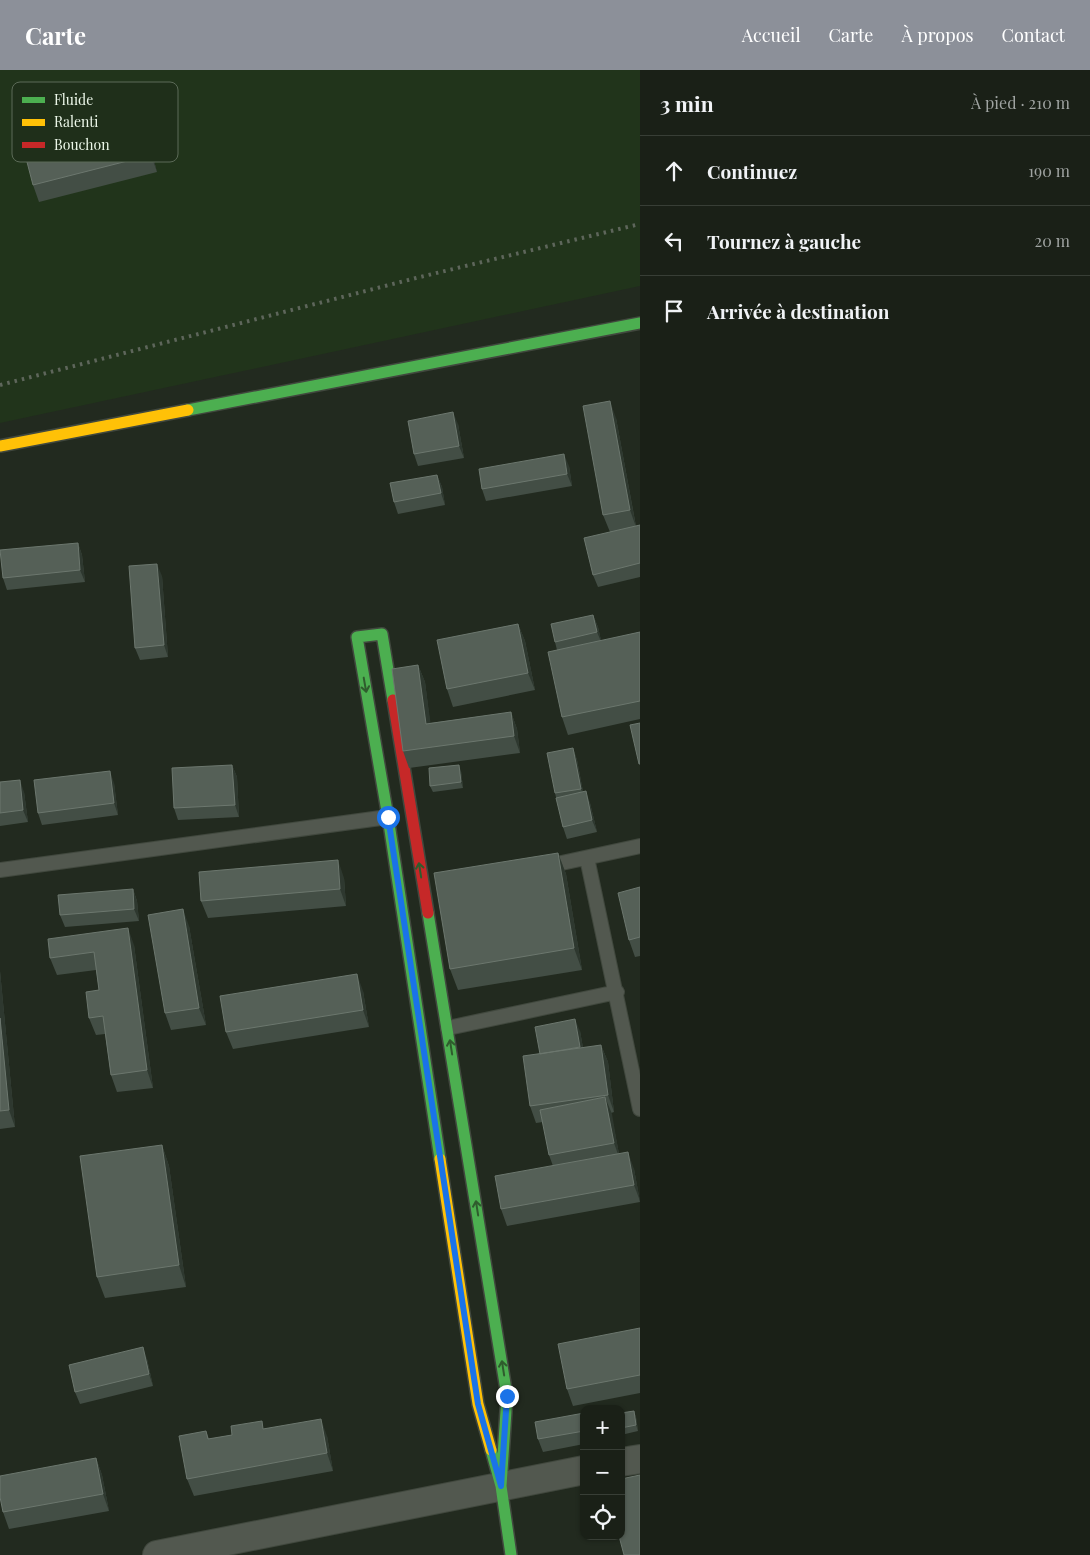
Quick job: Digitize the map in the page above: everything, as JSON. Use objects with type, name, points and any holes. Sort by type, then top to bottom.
[{"type":"street","points":[[0,446],[640,324]]},
{"type":"street","points":[[501,1486],[507,1396],[448,1028],[429,892],[382,634],[357,637],[388,817],[478,1404],[501,1486],[511,1555]]},
{"type":"street","points":[[625,1461],[640,1459]]},
{"type":"street","points":[[157,1555],[580,1471]]},
{"type":"lane","points":[[0,870],[388,817]]},
{"type":"lane","points":[[530,870],[640,846]]},
{"type":"lane","points":[[587,858],[617,992],[640,1109]]},
{"type":"lane","points":[[448,1028],[617,992]]},
{"type":"shaded area","points":[[0,70],[640,70],[640,286],[0,423]]},
{"type":"building","points":[[27,162],[123,162],[33,185]]},
{"type":"building","points":[[610,401],[630,510],[603,515],[583,406]]},
{"type":"building","points":[[453,412],[459,446],[414,454],[408,421]]},
{"type":"building","points":[[564,454],[567,474],[482,489],[479,469]]},
{"type":"building","points":[[437,475],[441,493],[394,502],[390,483]]},
{"type":"building","points":[[640,525],[640,563],[593,575],[584,538]]},
{"type":"building","points":[[78,543],[80,570],[3,578],[0,550]]},
{"type":"building","points":[[157,564],[164,645],[135,648],[129,566]]},
{"type":"building","points":[[593,615],[597,632],[555,642],[551,624]]},
{"type":"building","points":[[518,624],[528,673],[447,689],[437,640]]},
{"type":"building","points":[[640,632],[640,701],[562,717],[548,652]]},
{"type":"building","points":[[418,665],[426,724],[511,712],[514,736],[403,751],[392,669]]},
{"type":"building","points":[[640,723],[640,764],[639,764],[630,725]]},
{"type":"building","points":[[573,748],[581,789],[555,793],[547,753]]},
{"type":"building","points":[[232,765],[235,805],[174,808],[172,768]]},
{"type":"building","points":[[459,765],[461,782],[430,786],[429,768]]},
{"type":"building","points":[[110,771],[114,803],[38,813],[34,780]]},
{"type":"building","points":[[20,780],[23,810],[0,813],[0,782]]},
{"type":"building","points":[[586,791],[592,820],[563,827],[556,798]]},
{"type":"building","points":[[558,853],[574,948],[450,969],[434,873]]},
{"type":"building","points":[[338,860],[340,889],[201,901],[199,872]]},
{"type":"building","points":[[640,887],[640,937],[629,940],[618,893]]},
{"type":"building","points":[[133,889],[134,909],[60,915],[58,895]]},
{"type":"building","points":[[183,909],[199,1008],[165,1013],[148,915]]},
{"type":"building","points":[[128,928],[147,1070],[111,1075],[103,1016],[89,1018],[86,992],[99,990],[94,952],[50,958],[48,939]]},
{"type":"building","points":[[357,974],[363,1010],[226,1032],[220,996]]},
{"type":"building","points":[[0,1018],[9,1110],[0,1111]]},
{"type":"building","points":[[575,1019],[580,1047],[540,1054],[535,1027]]},
{"type":"building","points":[[601,1045],[608,1095],[530,1106],[523,1056]]},
{"type":"building","points":[[605,1097],[614,1143],[549,1155],[540,1110]]},
{"type":"building","points":[[162,1145],[179,1265],[97,1277],[80,1156]]},
{"type":"building","points":[[628,1152],[634,1185],[501,1209],[495,1176]]},
{"type":"building","points":[[640,1328],[640,1375],[567,1389],[558,1344]]},
{"type":"building","points":[[143,1347],[149,1374],[75,1392],[69,1365]]},
{"type":"building","points":[[634,1411],[636,1425],[625,1427],[625,1412]]},
{"type":"building","points":[[580,1414],[580,1432],[538,1439],[535,1422]]},
{"type":"building","points":[[321,1419],[327,1453],[187,1479],[179,1436],[206,1431],[208,1439],[232,1435],[231,1426],[262,1421],[263,1429]]},
{"type":"building","points":[[96,1458],[103,1494],[3,1512],[0,1497],[0,1476]]},
{"type":"building","points":[[640,1475],[640,1555],[624,1555],[620,1540],[625,1540],[625,1478]]},
{"type":"railway","points":[[0,385],[420,277],[640,224]]},
{"type":"traffic: fast","points":[[188,410],[640,323]]},
{"type":"traffic: fast","points":[[393,700],[382,634],[357,637],[388,817],[440,1159]]},
{"type":"traffic: fast","points":[[428,913],[507,1396],[501,1486]]},
{"type":"traffic: fast","points":[[491,1450],[501,1486],[511,1555]]},
{"type":"traffic: slow","points":[[0,446],[188,410]]},
{"type":"traffic: slow","points":[[440,1159],[478,1404],[491,1450]]},
{"type":"traffic: jam","points":[[393,700],[428,913]]},
{"type":"route","points":[[388,817],[478,1404],[501,1486],[507,1396]]}]
